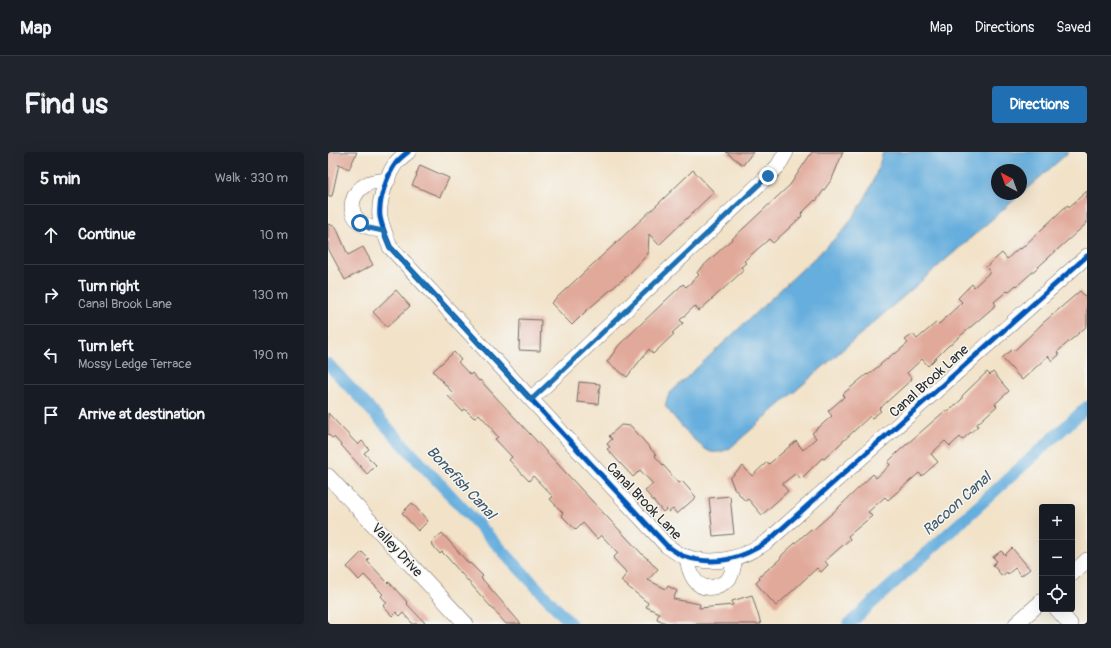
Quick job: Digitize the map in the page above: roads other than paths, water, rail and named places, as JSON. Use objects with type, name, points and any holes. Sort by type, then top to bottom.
[{"type":"street","name":"Canal Brook Lane","points":[[408,152],[396,163],[381,197],[380,216],[383,231],[390,247],[667,546],[682,556],[703,560],[725,560],[735,558],[754,551],[768,541],[1087,256]]},
{"type":"street","points":[[531,400],[768,176],[778,166],[786,152]]},
{"type":"street","points":[[383,231],[369,228],[360,223],[355,217],[352,208],[353,199],[361,188],[368,183],[388,180]]},
{"type":"street","name":"Valley Drive","points":[[328,476],[466,624]]},
{"type":"street","points":[[687,556],[688,566],[694,579],[699,585],[706,587],[719,586],[730,578],[735,558]]},
{"type":"street","points":[[1075,571],[1087,560]]},
{"type":"street","points":[[1016,624],[1039,604]]},
{"type":"street","points":[[1060,612],[1070,624]]},
{"type":"water","points":[[883,152],[1069,152],[1027,189],[1027,164],[991,164],[991,200],[1014,200],[729,449],[720,452],[711,452],[706,449],[686,432],[665,406],[669,394],[841,233],[861,205],[876,175]]},
{"type":"waterway","name":"Bonefish Canal","points":[[328,364],[571,624]]},
{"type":"waterway","name":"Racoon Canal","points":[[849,624],[1087,407]]}]
